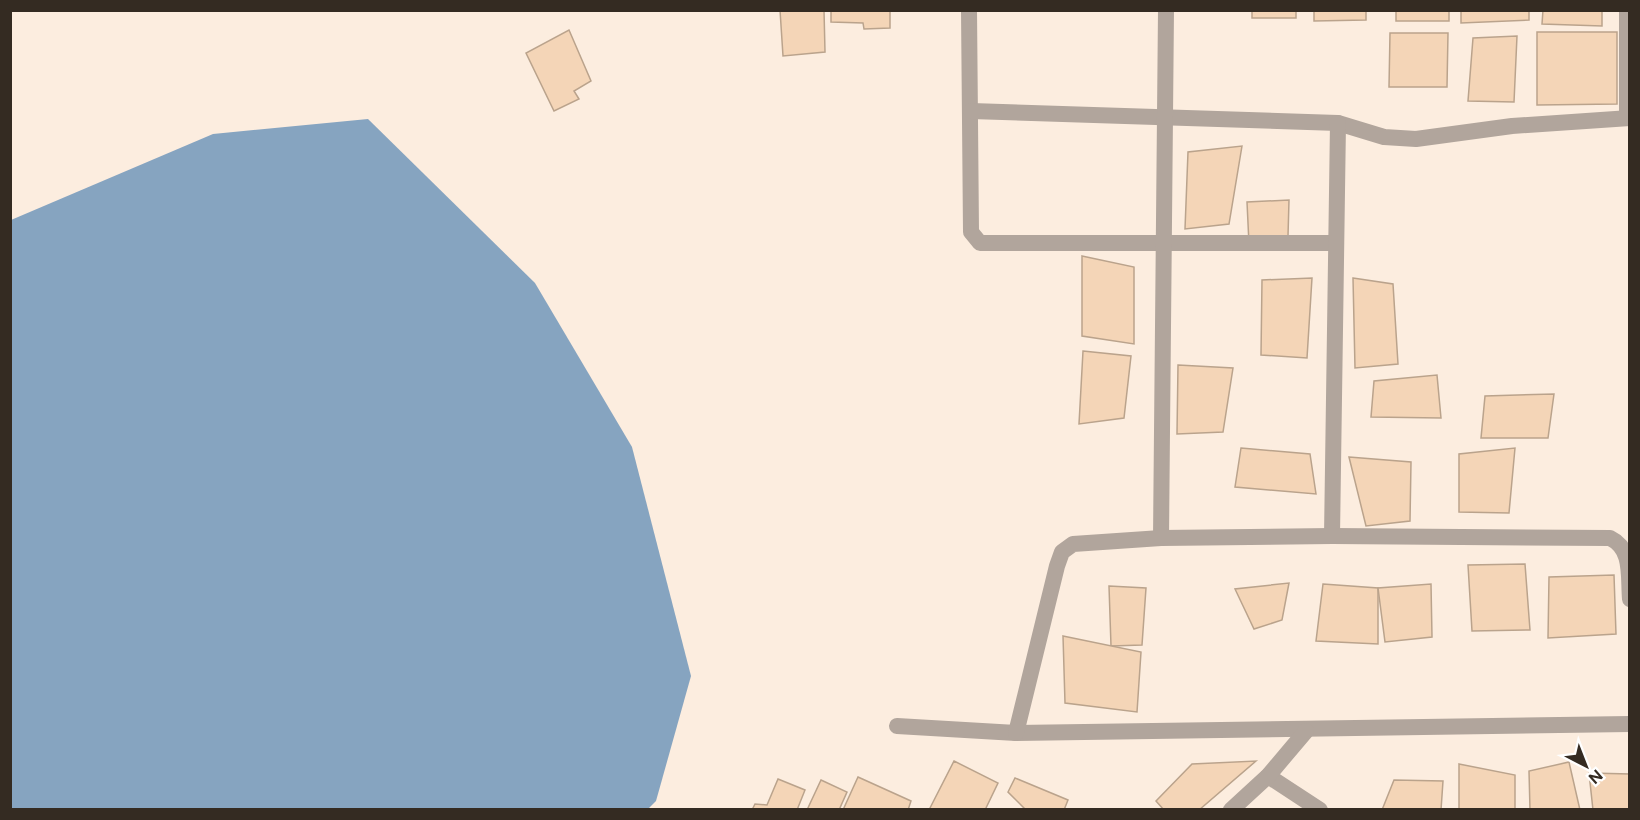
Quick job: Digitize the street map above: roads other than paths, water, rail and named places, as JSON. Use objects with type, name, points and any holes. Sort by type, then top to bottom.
[{"type":"street","points":[[969,10],[971,232],[974,239],[980,243],[1336,243]]},
{"type":"street","points":[[1161,538],[1166,10]]},
{"type":"street","points":[[971,111],[1338,123],[1384,137],[1416,140],[1512,126],[1628,118],[1628,10]]},
{"type":"street","points":[[1332,536],[1338,123]]},
{"type":"street","points":[[1016,733],[1062,552],[1073,544],[1089,541],[1161,538],[1332,536],[1610,538],[1623,547],[1627,557],[1629,599]]},
{"type":"street","points":[[897,726],[1016,733],[1306,731],[1629,724]]},
{"type":"street","points":[[1231,810],[1268,777],[1306,731]]},
{"type":"street","points":[[1268,777],[1320,810]]},
{"type":"water","points":[[368,119],[535,283],[632,447],[691,676],[656,801],[647,810],[11,809],[11,220],[213,134]]}]
